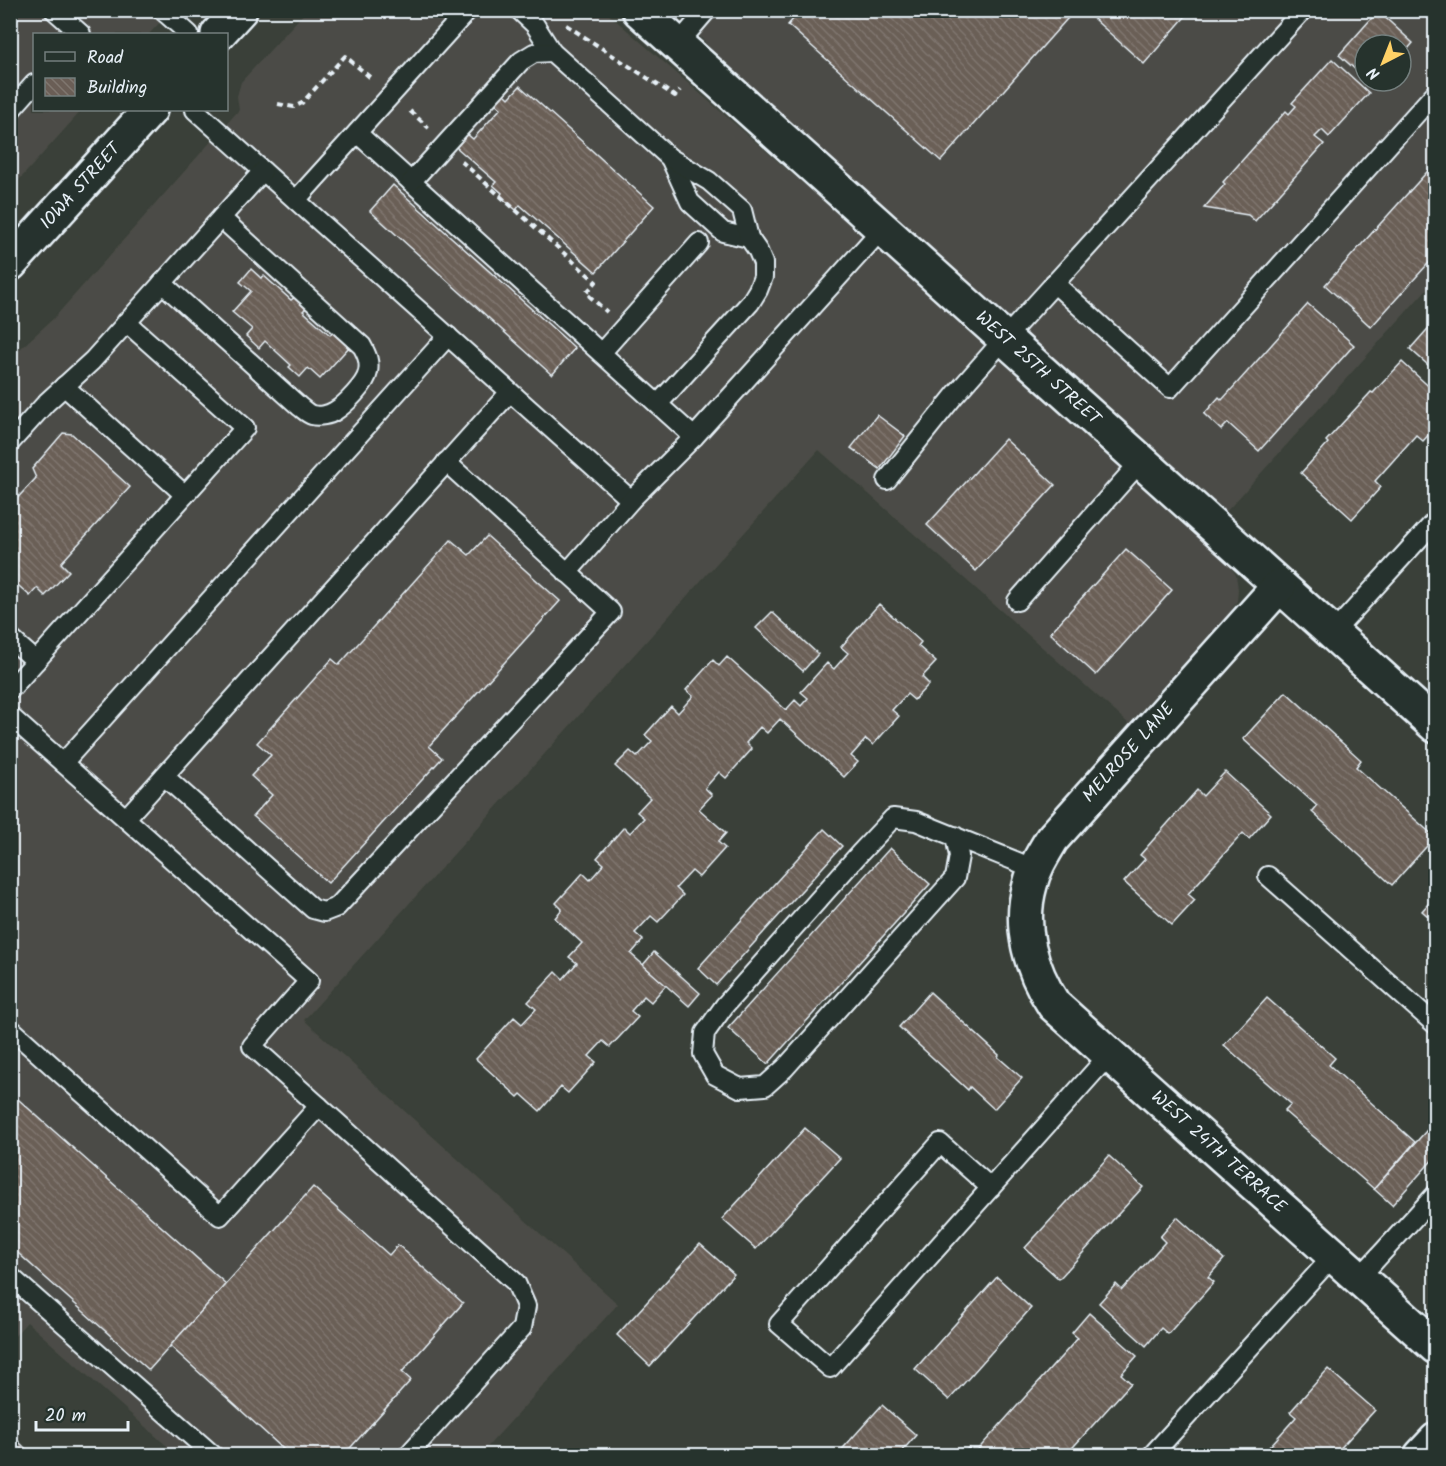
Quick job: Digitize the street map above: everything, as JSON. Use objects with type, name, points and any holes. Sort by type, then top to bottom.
[{"type":"main road","points":[[219,33],[240,10]]},
{"type":"main road","name":"WEST 25TH STREET","points":[[639,10],[1436,726]]},
{"type":"main road","name":"IOWA STREET","points":[[10,264],[149,111]]},
{"type":"main road","name":"MELROSE LANE","points":[[1027,941],[1026,912],[1029,886],[1035,868],[1052,839],[1279,586]]},
{"type":"main road","name":"WEST 24TH TERRACE","points":[[1027,941],[1035,971],[1054,1005],[1436,1347]]},
{"type":"main road","points":[[1421,1455],[1436,1440]]},
{"type":"lane","points":[[54,10],[79,33]]},
{"type":"lane","points":[[162,10],[188,33]]},
{"type":"lane","points":[[296,200],[468,10]]},
{"type":"lane","points":[[519,10],[535,25],[552,52],[670,158],[709,181],[742,210],[749,238],[763,263],[763,277],[750,303],[658,404]]},
{"type":"lane","points":[[677,45],[707,10]]},
{"type":"lane","points":[[887,480],[1004,339],[1303,10]]},
{"type":"lane","points":[[411,182],[521,61],[534,53],[552,52]]},
{"type":"lane","points":[[13,103],[33,85]]},
{"type":"lane","points":[[1054,283],[1170,388],[1436,92]]},
{"type":"lane","points":[[196,111],[631,500]]},
{"type":"lane","points":[[357,133],[694,437]]},
{"type":"lane","points":[[670,158],[690,202],[723,232],[749,238]]},
{"type":"lane","points":[[10,443],[47,402],[92,361],[263,171]]},
{"type":"lane","points":[[162,283],[300,407],[313,415],[334,412],[358,389],[365,381],[369,371],[369,358],[362,346],[221,218]]},
{"type":"lane","points":[[567,573],[631,500],[694,437],[882,229]]},
{"type":"lane","points":[[601,353],[699,243]]},
{"type":"lane","points":[[10,690],[245,429],[126,322]]},
{"type":"lane","points":[[63,763],[448,336]]},
{"type":"lane","points":[[64,386],[185,495]]},
{"type":"lane","points":[[126,818],[510,392]]},
{"type":"lane","points":[[164,776],[313,909],[324,912],[337,907],[611,612],[446,462]]},
{"type":"lane","points":[[1017,601],[1140,462]]},
{"type":"lane","points":[[1332,634],[1436,520]]},
{"type":"lane","points":[[10,638],[36,661]]},
{"type":"lane","points":[[10,716],[309,981],[252,1046],[516,1283],[526,1306],[522,1328],[407,1455]]},
{"type":"lane","points":[[955,836],[959,856],[955,878],[784,1068],[765,1086],[740,1088],[715,1074],[703,1054],[705,1034],[725,1005],[893,818],[916,821],[955,836],[1035,868]]},
{"type":"lane","points":[[1268,876],[1436,1025]]},
{"type":"lane","points":[[10,1028],[220,1216],[319,1106]]},
{"type":"lane","points":[[991,1188],[940,1143],[779,1323],[830,1368],[991,1188],[1109,1054]]},
{"type":"lane","points":[[1359,1278],[1436,1194]]},
{"type":"lane","points":[[1151,1455],[1334,1255]]},
{"type":"lane","points":[[10,1276],[214,1455]]},
{"type":"path","points":[[278,104],[294,107],[302,104],[345,56],[440,138],[452,153],[596,282],[586,293],[624,327]]},
{"type":"shaded area","points":[[11,11],[171,11],[150,33],[33,33],[33,111],[81,111],[11,189]]},
{"type":"shaded area","points":[[306,11],[605,11],[827,204],[1229,565],[1236,575],[1238,589],[1237,601],[1230,612],[1129,724],[819,450],[304,1020],[618,1304],[480,1455],[177,1455],[27,1322],[11,1340],[11,357],[54,318],[239,110],[237,96],[241,82]]},
{"type":"shaded area","points":[[677,11],[1435,11],[1435,280],[1226,512],[720,59]]},
{"type":"building","points":[[801,10],[1075,10],[941,161],[788,25]]},
{"type":"building","points":[[1084,10],[1191,10],[1144,64]]},
{"type":"building","points":[[1378,11],[1402,33],[1358,33]]},
{"type":"building","points":[[1353,39],[1353,67],[1339,55]]},
{"type":"building","points":[[1332,59],[1353,78],[1353,93],[1369,93],[1329,137],[1322,130],[1315,137],[1324,144],[1255,221],[1248,215],[1204,208],[1225,184],[1223,182],[1286,111],[1289,114],[1296,106],[1292,103]]},
{"type":"building","points":[[520,86],[654,206],[596,272],[520,205],[516,210],[500,196],[502,193],[493,185],[496,182],[456,147],[467,134],[473,139],[501,108],[495,103],[504,93],[509,98]]},
{"type":"building","points":[[1436,162],[1436,255],[1371,327],[1325,285]]},
{"type":"building","points":[[393,185],[575,348],[552,375],[370,211]]},
{"type":"building","points":[[251,269],[261,278],[264,276],[291,300],[295,297],[307,307],[303,311],[330,335],[333,331],[350,346],[320,379],[308,368],[300,377],[289,367],[291,365],[265,341],[259,348],[246,336],[252,329],[232,312],[251,291],[240,282]]},
{"type":"building","points":[[1308,304],[1354,345],[1259,451],[1228,423],[1221,430],[1204,414],[1219,397],[1222,400]]},
{"type":"building","points":[[1433,323],[1436,324],[1436,372],[1410,349]]},
{"type":"building","points":[[1402,362],[1436,393],[1436,427],[1423,441],[1416,435],[1375,481],[1381,487],[1352,519],[1301,473],[1328,443],[1326,441]]},
{"type":"building","points":[[877,415],[905,436],[880,469],[851,448]]},
{"type":"building","points":[[63,433],[72,434],[130,487],[61,563],[69,571],[45,596],[37,588],[30,596],[10,578],[10,506],[36,478],[32,469]]},
{"type":"building","points":[[1005,439],[1055,485],[976,571],[927,525]]},
{"type":"building","points":[[487,536],[560,601],[429,746],[442,758],[328,883],[253,816],[272,795],[251,776],[271,755],[257,743],[332,659],[339,665],[451,540],[469,555]]},
{"type":"building","points":[[1126,549],[1172,590],[1096,675],[1050,633]]},
{"type":"building","points":[[879,604],[921,642],[918,646],[936,662],[922,677],[929,684],[914,700],[907,694],[892,710],[899,716],[873,745],[866,739],[851,756],[858,762],[844,777],[780,719],[767,733],[760,727],[746,743],[752,749],[726,778],[719,772],[705,788],[712,795],[699,809],[726,833],[718,842],[725,848],[699,877],[692,871],[676,888],[683,895],[658,922],[651,916],[635,933],[643,940],[631,954],[666,985],[651,1002],[644,996],[631,1011],[638,1017],[610,1047],[603,1041],[589,1056],[596,1062],[568,1093],[561,1087],[540,1111],[521,1094],[518,1097],[476,1059],[514,1017],[522,1024],[536,1009],[528,1002],[556,972],[563,979],[577,963],[569,957],[582,943],[555,918],[562,909],[556,903],[583,873],[590,880],[604,864],[597,858],[624,827],[630,833],[644,818],[637,812],[650,798],[615,766],[630,751],[637,757],[652,741],[645,735],[671,706],[678,713],[693,696],[686,690],[713,660],[719,666],[727,657],[786,710],[795,700],[801,706],[808,698],[801,692],[827,663],[834,669],[848,653],[841,647]]},
{"type":"building","points":[[772,612],[818,654],[803,671],[756,628]]},
{"type":"building","points":[[1286,692],[1361,760],[1356,767],[1435,837],[1392,885],[1312,812],[1317,806],[1243,739]]},
{"type":"building","points":[[1225,772],[1271,814],[1249,839],[1243,833],[1188,894],[1195,900],[1172,925],[1124,882],[1145,859],[1140,855],[1197,790],[1203,796]]},
{"type":"building","points":[[824,829],[842,846],[716,985],[698,968]]},
{"type":"building","points":[[890,848],[930,884],[768,1064],[728,1028]]},
{"type":"building","points":[[1436,895],[1436,923],[1422,911]]},
{"type":"building","points":[[654,952],[700,993],[689,1006],[643,965]]},
{"type":"building","points":[[930,992],[1022,1078],[994,1109],[970,1087],[968,1090],[899,1027]]},
{"type":"building","points":[[1267,998],[1335,1058],[1329,1065],[1415,1142],[1374,1189],[1284,1111],[1291,1104],[1224,1045]]},
{"type":"building","points":[[10,1092],[226,1284],[149,1370],[10,1246]]},
{"type":"building","points":[[1436,1120],[1436,1156],[1392,1205],[1374,1189]]},
{"type":"building","points":[[805,1128],[840,1158],[756,1249],[722,1219]]},
{"type":"building","points":[[1109,1156],[1143,1187],[1059,1279],[1025,1248]]},
{"type":"building","points":[[313,1187],[389,1255],[398,1245],[463,1303],[402,1372],[411,1380],[343,1456],[291,1456],[170,1346]]},
{"type":"building","points":[[1177,1217],[1224,1259],[1208,1277],[1214,1282],[1168,1334],[1161,1328],[1146,1346],[1099,1303],[1116,1284],[1122,1290],[1165,1242],[1160,1237]]},
{"type":"building","points":[[700,1244],[734,1274],[650,1366],[617,1335]]},
{"type":"building","points":[[997,1277],[1031,1308],[949,1400],[915,1369]]},
{"type":"building","points":[[1089,1313],[1137,1356],[1121,1374],[1131,1383],[1065,1456],[962,1456],[968,1448],[974,1454],[1078,1338],[1072,1333]]},
{"type":"building","points":[[1328,1369],[1375,1410],[1337,1452],[1341,1456],[1261,1456],[1296,1417],[1290,1412]]},
{"type":"building","points":[[882,1405],[916,1435],[898,1456],[836,1456]]},
{"type":"building","points":[[17,1440],[33,1456],[10,1456],[10,1447]]}]
